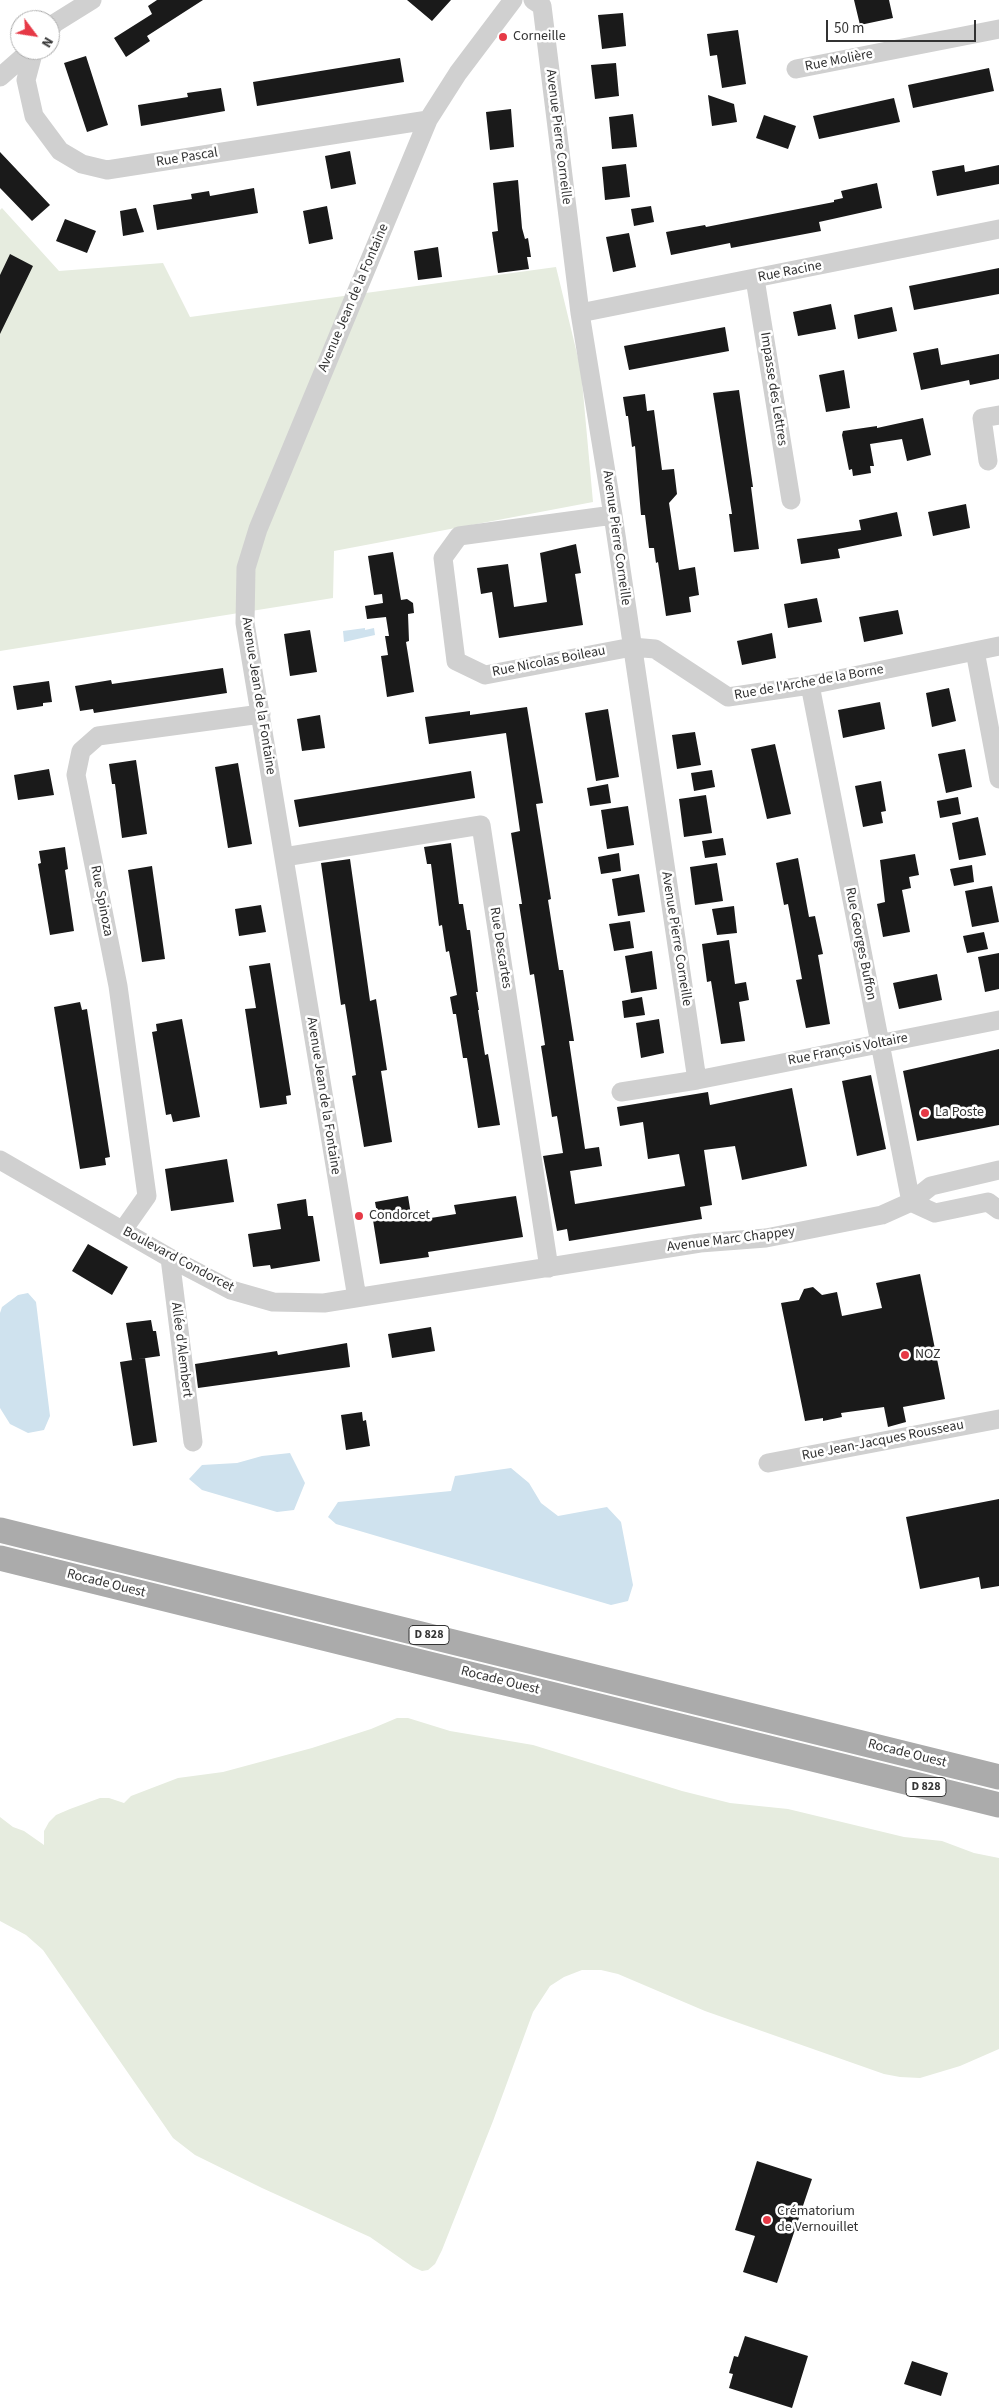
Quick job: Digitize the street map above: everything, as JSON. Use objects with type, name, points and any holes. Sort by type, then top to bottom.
[{"type":"main road","name":"Rocade Ouest","points":[[0,1530],[999,1777]]},
{"type":"main road","name":"Rocade Ouest","points":[[0,1558],[999,1805]]},
{"type":"street","points":[[60,20],[92,0]]},
{"type":"street","name":"Avenue Jean de la Fontaine","points":[[357,1298],[245,623],[246,568],[258,529],[428,120],[458,73],[512,0]]},
{"type":"street","name":"Avenue Pierre Corneille","points":[[533,0],[542,6],[580,313],[613,515],[697,1080]]},
{"type":"street","name":"Rue Molière","points":[[796,69],[999,29]]},
{"type":"street","points":[[0,77],[21,60]]},
{"type":"street","name":"Rue Pascal","points":[[31,60],[26,80],[34,116],[60,151],[82,164],[107,170],[428,120]]},
{"type":"street","name":"Rue Racine","points":[[580,313],[999,229]]},
{"type":"street","name":"Impasse des Lettres","points":[[756,279],[791,500]]},
{"type":"street","points":[[988,460],[982,418],[999,415]]},
{"type":"street","name":"Rue Nicolas Boileau","points":[[613,515],[459,536],[443,558],[456,661],[485,675],[632,647]]},
{"type":"street","name":"Rue de l'Arche de la Borne","points":[[632,647],[654,649],[728,697],[810,685],[999,646]]},
{"type":"street","points":[[975,651],[999,779]]},
{"type":"street","name":"Rue Georges Buffon","points":[[810,685],[910,1202]]},
{"type":"street","name":"Rue Spinoza","points":[[122,1230],[147,1196],[118,986],[76,775],[81,751],[98,736],[261,714]]},
{"type":"street","name":"Rue Descartes","points":[[284,857],[481,826],[549,1268]]},
{"type":"street","name":"Rue François Voltaire","points":[[621,1092],[697,1080],[999,1020]]},
{"type":"street","name":"Boulevard Condorcet","points":[[0,1160],[170,1258],[231,1290],[273,1302],[324,1303],[549,1268]]},
{"type":"street","name":"Avenue Marc Chappey","points":[[549,1268],[700,1243],[766,1238],[882,1215],[910,1202],[931,1186],[999,1170]]},
{"type":"street","points":[[910,1202],[935,1213],[988,1202],[999,1210]]},
{"type":"street","name":"Allée d'Alembert","points":[[170,1258],[193,1442]]},
{"type":"street","name":"Rue Jean-Jacques Rousseau","points":[[768,1463],[999,1419]]},
{"type":"shaded area","points":[[2,208],[59,271],[163,263],[190,317],[556,267],[581,370],[593,502],[334,551],[333,598],[0,651],[0,210]]},
{"type":"shaded area","points":[[397,1718],[408,1718],[450,1731],[533,1745],[682,1791],[730,1803],[788,1809],[904,1837],[942,1841],[974,1853],[999,1858],[999,2049],[960,2066],[920,2078],[884,2074],[705,2011],[618,1974],[601,1970],[582,1970],[564,1977],[550,1986],[533,2012],[493,2121],[442,2250],[435,2264],[428,2270],[422,2271],[413,2267],[370,2237],[195,2155],[173,2138],[43,1950],[26,1935],[0,1921],[0,1817],[44,1845],[44,1831],[56,1815],[100,1798],[109,1798],[124,1803],[131,1796],[178,1778],[223,1772],[312,1748],[371,1729]]},
{"type":"water","points":[[365,628],[365,630],[374,628],[375,635],[344,642],[343,631]]},
{"type":"water","points":[[28,1293],[36,1302],[50,1416],[44,1430],[28,1433],[10,1424],[0,1408],[0,1313],[2,1307],[18,1295]]},
{"type":"water","points":[[290,1453],[305,1483],[294,1510],[277,1512],[202,1490],[189,1479],[202,1465],[237,1463],[262,1456]]},
{"type":"water","points":[[511,1468],[529,1483],[541,1503],[558,1516],[607,1507],[621,1522],[633,1585],[628,1601],[611,1605],[336,1524],[328,1517],[338,1502],[451,1491],[455,1476]]},
{"type":"building","points":[[157,0],[203,0],[147,36],[150,41],[126,57],[114,38],[152,14],[148,6]]},
{"type":"building","points":[[407,0],[451,0],[432,21]]},
{"type":"building","points":[[854,0],[889,0],[893,18],[860,25]]},
{"type":"building","points":[[623,13],[626,46],[602,49],[598,15]]},
{"type":"building","points":[[738,30],[746,84],[722,88],[717,55],[710,56],[707,34]]},
{"type":"building","points":[[86,56],[108,125],[87,132],[64,63]]},
{"type":"building","points":[[400,58],[404,82],[257,106],[253,82]]},
{"type":"building","points":[[616,63],[619,96],[595,99],[591,65]]},
{"type":"building","points":[[989,68],[994,91],[913,108],[908,85]]},
{"type":"building","points":[[221,88],[225,111],[141,126],[138,105],[188,97],[187,93]]},
{"type":"building","points":[[708,95],[734,104],[737,122],[712,126]]},
{"type":"building","points":[[894,98],[900,122],[819,139],[813,116]]},
{"type":"building","points":[[511,109],[514,147],[490,150],[486,112]]},
{"type":"building","points":[[633,114],[637,147],[612,149],[609,117]]},
{"type":"building","points":[[764,115],[796,126],[788,149],[756,138]]},
{"type":"building","points":[[350,151],[356,184],[331,189],[325,156]]},
{"type":"building","points":[[0,152],[50,205],[32,221],[0,188]]},
{"type":"building","points":[[626,164],[630,197],[605,200],[602,167]]},
{"type":"building","points":[[964,165],[965,172],[999,165],[999,184],[937,196],[932,171]]},
{"type":"building","points":[[518,180],[522,228],[525,239],[528,238],[531,257],[527,257],[529,269],[498,273],[492,232],[498,231],[493,183]]},
{"type":"building","points":[[877,183],[882,208],[819,222],[821,231],[731,248],[730,243],[671,255],[666,232],[705,225],[706,227],[834,202],[834,200],[843,198],[841,191]]},
{"type":"building","points":[[254,188],[258,213],[157,230],[153,205],[192,199],[191,194],[209,191],[210,196]]},
{"type":"building","points":[[327,206],[333,239],[309,244],[303,211]]},
{"type":"building","points":[[651,206],[654,222],[634,226],[631,209]]},
{"type":"building","points":[[136,208],[144,232],[123,236],[120,211]]},
{"type":"building","points":[[65,219],[96,231],[87,253],[56,241]]},
{"type":"building","points":[[629,233],[636,267],[613,272],[606,237]]},
{"type":"building","points":[[438,247],[442,277],[418,280],[414,251]]},
{"type":"building","points":[[10,254],[33,266],[0,334],[0,275]]},
{"type":"building","points":[[999,268],[999,294],[914,310],[909,286]]},
{"type":"building","points":[[831,304],[836,329],[798,336],[793,312]]},
{"type":"building","points":[[892,307],[897,331],[858,339],[854,315]]},
{"type":"building","points":[[725,327],[729,351],[629,370],[624,346]]},
{"type":"building","points":[[938,348],[941,365],[999,354],[999,379],[970,385],[969,380],[921,390],[913,353]]},
{"type":"building","points":[[844,370],[850,408],[826,412],[819,375]]},
{"type":"building","points":[[739,390],[753,487],[751,487],[759,549],[734,552],[729,514],[732,514],[713,393]]},
{"type":"building","points":[[645,394],[647,411],[654,410],[662,470],[674,469],[677,494],[669,503],[679,570],[695,567],[699,595],[689,597],[691,612],[666,616],[658,562],[656,563],[654,548],[649,548],[645,515],[641,515],[635,446],[632,447],[628,416],[626,416],[623,397]]},
{"type":"building","points":[[923,418],[931,455],[907,461],[902,439],[870,444],[874,466],[870,466],[871,473],[853,476],[852,469],[849,470],[842,435],[843,431],[877,426],[877,428]]},
{"type":"building","points":[[966,504],[970,528],[933,536],[928,512]]},
{"type":"building","points":[[897,512],[902,536],[838,549],[840,558],[801,564],[797,539],[861,530],[859,520]]},
{"type":"building","points":[[576,544],[581,573],[575,574],[583,625],[499,638],[492,592],[481,594],[477,568],[508,564],[514,607],[547,602],[540,553]]},
{"type":"building","points":[[393,552],[401,600],[407,599],[413,603],[414,613],[408,614],[409,641],[406,642],[414,692],[387,697],[381,656],[388,655],[385,636],[389,636],[386,617],[367,619],[365,606],[383,603],[382,594],[374,595],[368,556]]},
{"type":"building","points":[[817,598],[822,622],[788,628],[784,604]]},
{"type":"building","points":[[898,610],[903,634],[864,642],[859,617]]},
{"type":"building","points":[[310,630],[317,672],[290,676],[284,634]]},
{"type":"building","points":[[772,633],[776,658],[742,665],[737,641]]},
{"type":"building","points":[[223,668],[227,693],[94,713],[93,709],[80,711],[75,686],[111,680],[112,684]]},
{"type":"building","points":[[49,681],[52,702],[43,703],[43,706],[17,710],[13,686]]},
{"type":"building","points":[[949,688],[956,721],[932,727],[926,693]]},
{"type":"building","points":[[880,702],[885,729],[843,738],[838,710]]},
{"type":"building","points":[[527,707],[543,803],[536,804],[551,899],[548,900],[559,970],[563,970],[574,1041],[569,1041],[585,1149],[599,1147],[602,1166],[570,1171],[575,1204],[685,1186],[679,1154],[648,1159],[643,1122],[620,1126],[617,1107],[708,1092],[710,1105],[792,1088],[807,1166],[742,1180],[735,1146],[704,1150],[712,1205],[700,1207],[702,1219],[569,1241],[567,1229],[557,1231],[543,1156],[563,1153],[557,1116],[552,1117],[541,1046],[545,1045],[534,974],[530,975],[519,904],[522,904],[511,833],[520,831],[506,733],[429,744],[425,717],[470,711],[470,715]]},
{"type":"building","points":[[608,709],[619,777],[596,781],[585,713]]},
{"type":"building","points":[[320,715],[325,748],[302,751],[297,719]]},
{"type":"building","points":[[695,732],[701,765],[677,769],[672,735]]},
{"type":"building","points":[[775,744],[791,814],[767,819],[751,749]]},
{"type":"building","points":[[965,749],[972,787],[946,793],[938,754]]},
{"type":"building","points":[[136,760],[147,834],[122,838],[115,784],[112,784],[109,764]]},
{"type":"building","points":[[238,763],[252,844],[228,848],[215,767]]},
{"type":"building","points":[[49,769],[54,795],[18,800],[14,775]]},
{"type":"building","points":[[712,770],[715,787],[694,791],[691,773]]},
{"type":"building","points":[[471,771],[475,798],[299,827],[294,800]]},
{"type":"building","points":[[881,781],[886,811],[881,812],[883,823],[863,827],[855,786]]},
{"type":"building","points":[[608,784],[611,803],[590,806],[587,788]]},
{"type":"building","points":[[706,795],[712,833],[684,837],[679,799]]},
{"type":"building","points":[[958,797],[961,814],[940,818],[937,801]]},
{"type":"building","points":[[628,806],[634,845],[607,849],[601,810]]},
{"type":"building","points":[[978,817],[986,855],[959,860],[952,823]]},
{"type":"building","points":[[723,838],[726,855],[705,858],[702,841]]},
{"type":"building","points":[[451,843],[459,904],[463,904],[467,930],[470,930],[478,992],[476,992],[478,1010],[485,1055],[488,1054],[500,1125],[478,1128],[467,1058],[463,1058],[456,1014],[453,1014],[450,997],[457,995],[449,951],[446,952],[442,925],[439,926],[431,864],[427,864],[424,847]]},
{"type":"building","points":[[65,847],[68,869],[65,870],[74,931],[50,935],[38,864],[41,863],[39,851]]},
{"type":"building","points":[[619,853],[621,871],[601,874],[598,857]]},
{"type":"building","points":[[915,854],[919,875],[909,877],[911,888],[902,890],[910,932],[883,937],[877,904],[885,902],[880,860]]},
{"type":"building","points":[[798,858],[809,917],[815,916],[823,954],[818,955],[830,1024],[806,1028],[796,980],[802,979],[788,904],[784,905],[776,863]]},
{"type":"building","points":[[350,859],[370,1001],[376,999],[387,1070],[381,1071],[392,1142],[364,1147],[352,1076],[356,1075],[345,1004],[341,1005],[321,863]]},
{"type":"building","points":[[717,863],[723,901],[695,905],[690,867]]},
{"type":"building","points":[[972,865],[974,882],[954,886],[950,869]]},
{"type":"building","points":[[152,866],[165,959],[142,962],[128,870]]},
{"type":"building","points":[[639,874],[645,912],[618,916],[612,879]]},
{"type":"building","points":[[992,886],[999,922],[972,927],[965,891]]},
{"type":"building","points":[[261,905],[266,932],[239,936],[235,909]]},
{"type":"building","points":[[734,906],[737,933],[717,935],[712,909]]},
{"type":"building","points":[[630,921],[634,948],[614,951],[609,924]]},
{"type":"building","points":[[984,932],[988,949],[967,953],[963,936]]},
{"type":"building","points":[[729,940],[735,984],[746,982],[749,1000],[739,1002],[745,1041],[721,1044],[711,981],[707,982],[702,944]]},
{"type":"building","points":[[652,951],[657,989],[631,993],[625,956]]},
{"type":"building","points":[[999,953],[999,989],[985,992],[978,957]]},
{"type":"building","points":[[270,963],[291,1095],[286,1096],[287,1104],[260,1108],[245,1009],[256,1008],[249,966]]},
{"type":"building","points":[[937,974],[942,1000],[899,1009],[893,983]]},
{"type":"building","points":[[642,997],[645,1015],[624,1018],[622,1001]]},
{"type":"building","points":[[80,1002],[82,1010],[87,1009],[110,1157],[105,1158],[106,1165],[80,1169],[54,1007]]},
{"type":"building","points":[[182,1019],[200,1117],[173,1122],[171,1114],[166,1115],[152,1032],[157,1031],[156,1024]]},
{"type":"building","points":[[659,1019],[664,1053],[641,1058],[636,1023]]},
{"type":"building","points":[[999,1049],[999,1125],[917,1141],[903,1071]]},
{"type":"building","points":[[871,1075],[886,1149],[857,1156],[842,1081]]},
{"type":"building","points":[[227,1159],[234,1202],[171,1211],[165,1169]]},
{"type":"building","points":[[408,1196],[412,1221],[456,1214],[454,1205],[516,1196],[523,1237],[428,1252],[429,1257],[380,1264],[373,1220],[378,1219],[375,1202]]},
{"type":"building","points":[[306,1199],[308,1216],[313,1216],[320,1261],[271,1269],[270,1265],[253,1267],[248,1234],[281,1229],[277,1204]]},
{"type":"building","points":[[88,1244],[128,1267],[112,1295],[72,1271]]},
{"type":"building","points":[[920,1274],[945,1399],[903,1407],[906,1422],[888,1427],[884,1407],[841,1413],[842,1417],[823,1421],[823,1418],[805,1421],[781,1303],[799,1300],[804,1289],[813,1287],[822,1295],[837,1292],[842,1316],[882,1308],[876,1283]]},
{"type":"building","points":[[151,1320],[153,1331],[156,1331],[160,1356],[132,1360],[126,1323]]},
{"type":"building","points":[[431,1327],[435,1351],[392,1358],[388,1334]]},
{"type":"building","points":[[347,1343],[350,1367],[198,1388],[195,1364],[277,1351],[278,1355]]},
{"type":"building","points":[[145,1358],[157,1442],[133,1446],[120,1362]]},
{"type":"building","points":[[362,1412],[363,1421],[366,1420],[370,1446],[346,1450],[341,1415]]},
{"type":"building","points":[[999,1499],[999,1586],[981,1589],[979,1577],[920,1589],[906,1517]]},
{"type":"building","name":"Crématorium de Vernouillet","points":[[757,2161],[812,2179],[777,2283],[743,2272],[755,2236],[735,2230]]},
{"type":"building","points":[[745,2336],[808,2356],[792,2408],[729,2388],[733,2374],[729,2373],[734,2356],[738,2357]]},
{"type":"building","points":[[912,2361],[948,2373],[941,2396],[904,2384]]},
{"type":"place","name":"Corneille","points":[[503,37]]},
{"type":"place","name":"La Poste","points":[[925,1113]]},
{"type":"place","name":"Condorcet","points":[[359,1216]]},
{"type":"place","name":"NOZ","points":[[905,1355]]},
{"type":"place","name":"Crématorium de Vernouillet","points":[[767,2220]]}]
